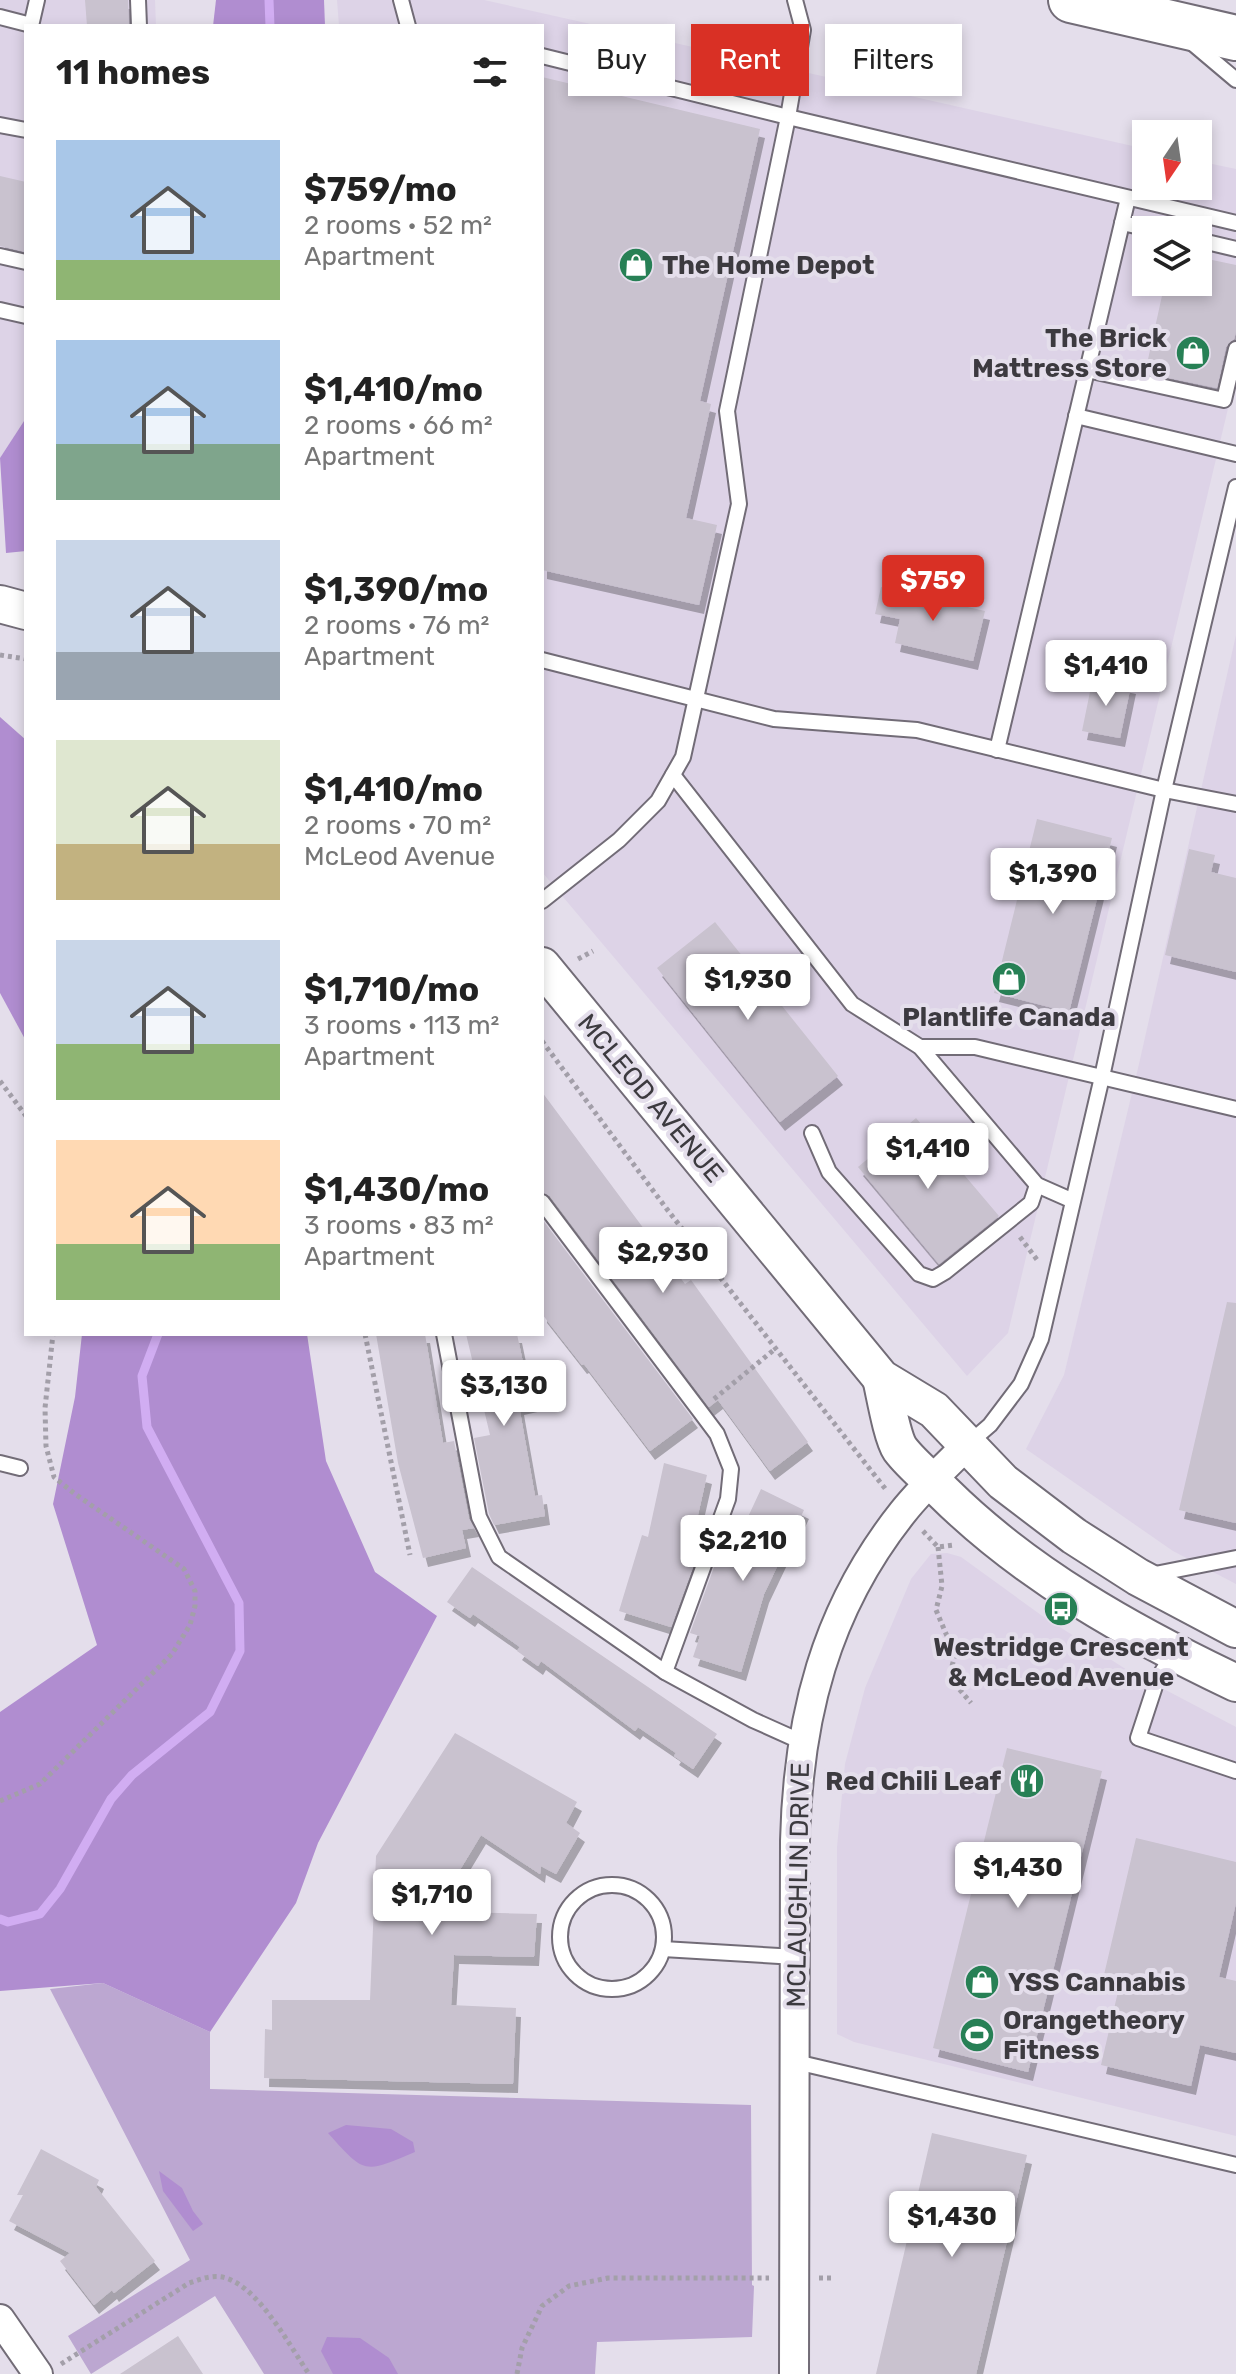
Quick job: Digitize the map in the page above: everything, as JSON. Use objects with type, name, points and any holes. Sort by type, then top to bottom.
[{"type":"main road","points":[[1071,0],[1236,38]]},
{"type":"street","points":[[0,604],[24,610]]},
{"type":"street","name":"MCLEOD AVENUE","points":[[544,968],[881,1378],[934,1410],[1003,1482],[1074,1536],[1138,1577],[1236,1629]]},
{"type":"street","name":"MCLEOD AVENUE","points":[[881,1378],[899,1447],[973,1522],[1045,1576],[1109,1617],[1174,1654],[1236,1683]]},
{"type":"street","name":"MCLAUGHLIN DRIVE","points":[[794,2374],[795,1841],[796,1791],[802,1742],[820,1664],[840,1616],[883,1539],[931,1480],[966,1446]]},
{"type":"street","points":[[0,2319],[38,2371]]},
{"type":"lane","points":[[31,24],[37,0]]},
{"type":"lane","points":[[138,0],[139,24]]},
{"type":"lane","points":[[401,0],[407,24]]},
{"type":"lane","points":[[544,899],[619,840],[658,801],[683,757],[739,504],[727,411],[803,30],[795,0]]},
{"type":"lane","points":[[0,17],[27,24]]},
{"type":"lane","points":[[1167,21],[1236,80]]},
{"type":"lane","points":[[544,56],[1236,223]]},
{"type":"lane","points":[[0,125],[24,130]]},
{"type":"lane","points":[[997,750],[1128,198]]},
{"type":"lane","points":[[1122,223],[1132,225]]},
{"type":"lane","points":[[1212,243],[1236,249]]},
{"type":"lane","points":[[0,256],[24,262]]},
{"type":"lane","points":[[0,310],[24,316]]},
{"type":"lane","points":[[1087,370],[1224,400],[1236,349]]},
{"type":"lane","points":[[1076,416],[1236,454]]},
{"type":"lane","points":[[966,1446],[990,1425],[1021,1384],[1041,1339],[1164,790],[1236,487]]},
{"type":"lane","points":[[544,661],[697,701],[785,720],[917,730],[1164,790],[1236,804]]},
{"type":"lane","points":[[673,775],[852,1004],[920,1047],[1037,1185],[1071,1200]]},
{"type":"lane","points":[[920,1047],[975,1047],[1236,1109]]},
{"type":"lane","points":[[812,1133],[829,1172],[919,1274],[933,1279],[1031,1203],[1037,1185]]},
{"type":"lane","points":[[544,1205],[717,1434],[731,1469],[728,1499],[665,1672]]},
{"type":"lane","points":[[444,1336],[479,1517],[499,1557],[665,1672],[753,1720],[802,1742]]},
{"type":"lane","points":[[0,1463],[20,1468]]},
{"type":"lane","points":[[1138,1577],[1236,1558]]},
{"type":"lane","points":[[1174,1654],[1157,1680],[1138,1738],[1236,1771]]},
{"type":"lane","points":[[597,1886],[629,1888],[639,1892],[655,1907],[663,1927],[663,1949],[654,1969],[637,1983],[616,1989],[594,1986],[576,1975],[563,1957],[559,1936],[564,1914],[577,1897],[597,1886]]},
{"type":"lane","points":[[663,1949],[796,1957]]},
{"type":"lane","points":[[796,2062],[1236,2165]]},
{"type":"path","points":[[0,655],[24,659]]},
{"type":"path","points":[[578,959],[593,951]]},
{"type":"path","points":[[0,1081],[24,1113]]},
{"type":"path","points":[[1008,1220],[1053,1282]]},
{"type":"path","points":[[0,1801],[40,1784],[172,1654],[190,1625],[195,1606],[195,1591],[184,1569],[54,1477],[46,1446],[45,1408],[53,1336]]},
{"type":"path","points":[[365,1336],[410,1555]]},
{"type":"path","points":[[699,1410],[775,1349]]},
{"type":"path","points":[[938,1547],[942,1586],[936,1610],[955,1655],[949,1677],[971,1703]]},
{"type":"path","points":[[38,2371],[189,2283],[208,2276],[224,2277],[243,2286],[261,2305],[309,2374]]},
{"type":"path","points":[[517,2374],[522,2348],[542,2306],[569,2286],[608,2278],[757,2278]]},
{"type":"shaded area","points":[[0,0],[155,0],[156,24],[24,24],[24,421],[0,458]]},
{"type":"shaded area","points":[[216,0],[324,0],[325,24],[213,24]]},
{"type":"shaded area","points":[[337,0],[484,0],[591,24],[568,24],[568,96],[675,96],[675,43],[691,47],[691,96],[809,96],[809,73],[825,77],[825,96],[911,96],[1132,146],[1132,200],[1212,200],[1212,164],[1236,169],[1236,375],[1008,1333],[967,1376],[544,874],[544,24],[339,24]]},
{"type":"shaded area","points":[[24,421],[24,551],[6,553],[0,458]]},
{"type":"shaded area","points":[[1236,635],[1236,1584],[1173,1551],[1026,1449],[1064,1375],[1139,1064]]},
{"type":"shaded area","points":[[0,717],[24,738],[24,1037],[0,993]]},
{"type":"shaded area","points":[[82,1336],[307,1336],[326,1461],[375,1572],[437,1616],[318,1843],[296,1903],[210,2032],[103,1983],[0,1991],[0,1712],[97,1645],[53,1504],[75,1397]]},
{"type":"shaded area","points":[[947,1553],[961,1557],[1041,1615],[1124,1668],[1236,1727],[1236,2136],[854,2042],[837,2034],[837,1847],[845,1764],[865,1688],[911,1579],[931,1554]]},
{"type":"shaded area","points":[[103,1983],[210,2032],[210,2089],[751,2105],[752,2337],[597,2342],[595,2374],[264,2374],[215,2296],[91,2374],[68,2336],[190,2260],[50,1989]]},
{"type":"shaded area","points":[[346,2125],[391,2129],[413,2142],[415,2152],[385,2164],[366,2166],[358,2163],[328,2133]]},
{"type":"shaded area","points":[[159,2171],[182,2188],[203,2224],[193,2231],[163,2191]]},
{"type":"shaded area","points":[[327,2337],[360,2338],[389,2358],[398,2374],[333,2374],[321,2351]]},
{"type":"building","points":[[85,0],[128,0],[129,24],[87,24]]},
{"type":"building","name":"The Home Depot","points":[[544,77],[568,83],[568,96],[622,96],[760,129],[700,401],[711,404],[686,518],[717,525],[699,605],[544,570]]},
{"type":"building","points":[[0,176],[24,182],[24,252],[0,246]]},
{"type":"building","points":[[1212,260],[1236,265],[1236,332],[1226,347],[1217,388],[1145,373],[1162,296],[1212,296]]},
{"type":"building","points":[[881,587],[985,611],[973,661],[895,643],[900,619],[875,614]]},
{"type":"building","points":[[1093,677],[1131,685],[1120,738],[1082,731]]},
{"type":"building","points":[[1037,819],[1112,838],[1069,1012],[994,993]]},
{"type":"building","points":[[1189,849],[1215,855],[1211,872],[1236,878],[1236,972],[1165,955]]},
{"type":"building","points":[[715,922],[838,1076],[780,1122],[657,968]]},
{"type":"building","points":[[544,1095],[685,1284],[691,1280],[808,1442],[770,1471],[718,1400],[709,1407],[550,1196],[544,1193]]},
{"type":"building","points":[[916,1118],[999,1216],[939,1264],[858,1167]]},
{"type":"building","points":[[544,1222],[693,1419],[650,1451],[544,1317]]},
{"type":"building","points":[[1227,1302],[1236,1303],[1236,1523],[1179,1510]]},
{"type":"building","points":[[376,1336],[425,1336],[443,1443],[454,1441],[469,1519],[474,1528],[462,1530],[466,1548],[423,1558],[398,1463]]},
{"type":"building","points":[[466,1336],[517,1336],[526,1377],[531,1376],[537,1402],[519,1406],[535,1496],[542,1495],[545,1516],[494,1525],[489,1514],[474,1438],[490,1435]]},
{"type":"building","points":[[664,1463],[707,1475],[690,1550],[698,1553],[671,1627],[619,1611],[642,1535],[648,1537]]},
{"type":"building","points":[[761,1489],[804,1510],[764,1594],[741,1672],[693,1657],[700,1636],[690,1633],[717,1559],[727,1562]]},
{"type":"building","points":[[472,1567],[717,1734],[693,1769],[674,1756],[676,1753],[638,1727],[635,1731],[541,1661],[538,1666],[517,1651],[520,1647],[473,1614],[470,1618],[447,1602]]},
{"type":"building","points":[[455,1733],[577,1802],[566,1823],[580,1833],[556,1874],[541,1866],[540,1874],[481,1835],[455,1878],[454,1912],[537,1914],[534,1957],[454,1955],[451,2005],[516,2008],[513,2084],[264,2078],[265,2029],[272,2030],[272,2000],[370,2000],[376,1856]]},
{"type":"building","points":[[1007,1748],[1102,1771],[1028,2072],[933,2048]]},
{"type":"building","points":[[1136,1838],[1236,1862],[1236,1903],[1219,1977],[1236,1981],[1236,2053],[1200,2045],[1191,2086],[1101,2065],[1120,1983],[1103,1979]]},
{"type":"building","points":[[932,2133],[1027,2155],[976,2374],[876,2374]]},
{"type":"building","points":[[41,2149],[99,2180],[96,2187],[155,2261],[94,2305],[60,2261],[70,2253],[9,2221],[23,2195],[17,2195]]},
{"type":"building","points":[[178,2336],[203,2374],[120,2374]]},
{"type":"waterway","points":[[269,0],[270,24]]},
{"type":"waterway","points":[[0,1919],[8,1922],[40,1914],[60,1889],[111,1799],[132,1775],[210,1712],[240,1651],[239,1603],[147,1427],[142,1376],[157,1336]]},
{"type":"place","name":"The Home Depot","points":[[636,265]]},
{"type":"place","name":"The Brick Mattress Store","points":[[1193,353]]},
{"type":"place","name":"Plantlife Canada","points":[[1009,979]]},
{"type":"place","name":"Westridge Crescent & McLeod Avenue","points":[[1061,1609]]},
{"type":"place","name":"Red Chili Leaf","points":[[1027,1781]]},
{"type":"place","name":"YSS Cannabis","points":[[982,1982]]},
{"type":"place","name":"Orangetheory Fitness","points":[[977,2035]]}]
